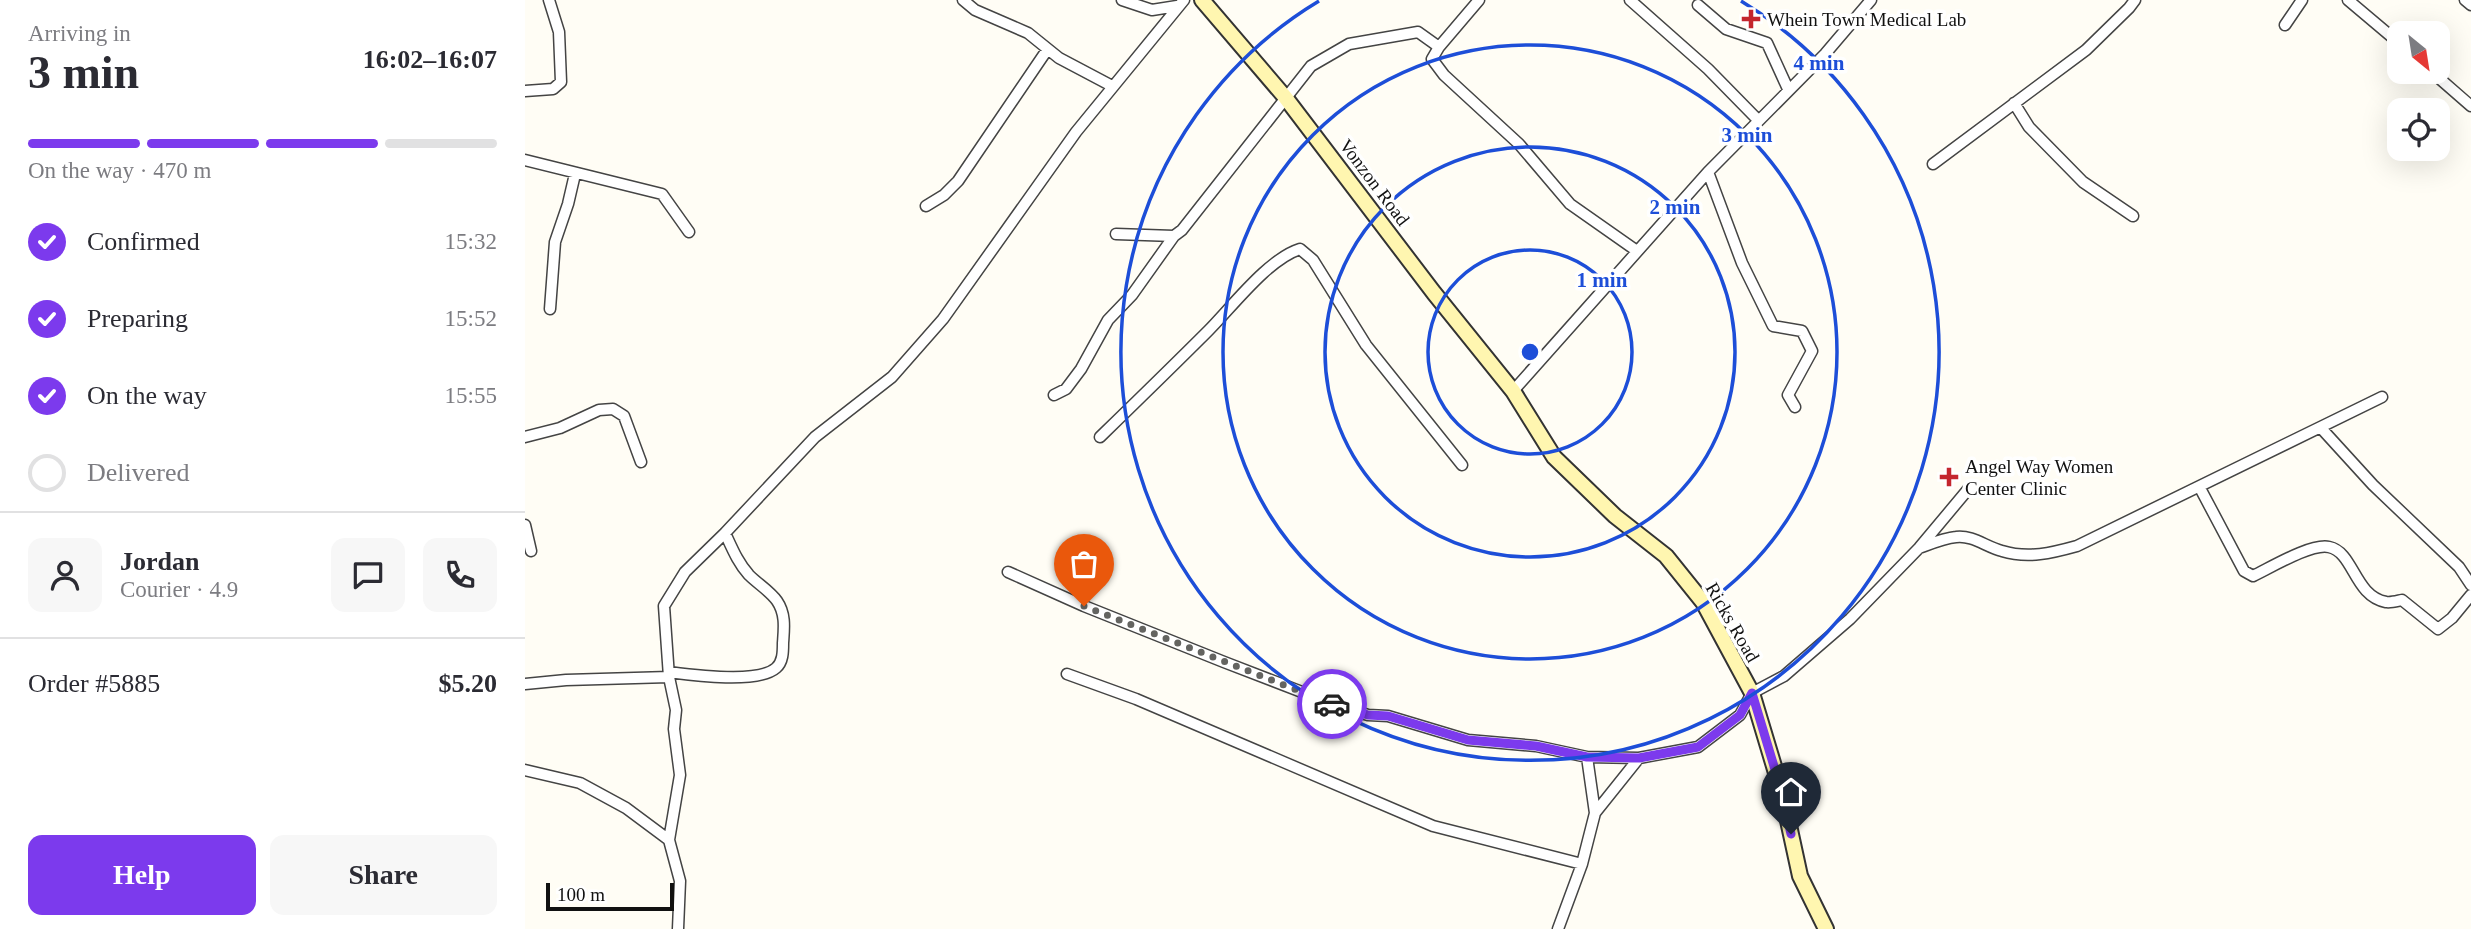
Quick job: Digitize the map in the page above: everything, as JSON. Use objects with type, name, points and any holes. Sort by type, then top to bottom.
[{"type":"street","points":[[525,91],[553,89],[561,82],[559,32],[549,0]]},
{"type":"street","points":[[963,0],[975,10],[1037,38],[1047,50],[1112,86]]},
{"type":"street","points":[[1122,0],[1152,10],[1180,3]]},
{"type":"street","name":"Vonzon Road","points":[[1202,0],[1285,97],[1434,293],[1513,391]]},
{"type":"street","points":[[1479,0],[1432,59],[1444,75],[1519,145],[1570,204],[1637,251]]},
{"type":"street","points":[[1630,0],[1708,69],[1758,120]]},
{"type":"street","points":[[1513,391],[1708,172],[1825,54],[1871,0]]},
{"type":"street","points":[[1933,164],[2086,50],[2135,0]]},
{"type":"street","points":[[2285,25],[2302,0]]},
{"type":"street","points":[[2465,0],[2471,5]]},
{"type":"street","points":[[2353,2],[2387,32]]},
{"type":"street","points":[[678,929],[680,881],[669,840],[680,775],[674,729],[676,710],[669,674],[664,606],[685,572],[815,437],[892,377],[943,319],[1076,132],[1180,3]]},
{"type":"street","points":[[1698,5],[1726,29],[1767,43],[1788,89]]},
{"type":"street","points":[[1054,395],[1066,389],[1081,369],[1108,320],[1132,295],[1174,236],[1182,230],[1311,66],[1349,44],[1417,32],[1439,47]]},
{"type":"street","points":[[926,206],[944,195],[958,181],[1047,50]]},
{"type":"street","points":[[2446,84],[2471,106]]},
{"type":"street","points":[[2014,103],[2029,127],[2083,182],[2133,216]]},
{"type":"street","points":[[525,160],[662,194],[689,232]]},
{"type":"street","points":[[1708,172],[1742,263],[1773,326],[1802,331],[1812,351],[1788,396],[1795,407]]},
{"type":"street","points":[[551,309],[555,242],[575,174]]},
{"type":"street","points":[[1116,234],[1174,236]]},
{"type":"street","points":[[1100,438],[1260,276],[1291,252],[1300,249],[1313,260],[1366,345],[1462,464]]},
{"type":"street","name":"Ricks Road","points":[[1513,391],[1554,457],[1615,516],[1666,556],[1703,602],[1752,693],[1782,793],[1800,876],[1826,929]]},
{"type":"street","points":[[1919,548],[1957,537],[1980,540],[2000,551],[2022,555],[2045,555],[2077,546],[2382,397]]},
{"type":"street","points":[[525,437],[560,428],[599,410],[613,409],[624,416],[641,461]]},
{"type":"street","points":[[2321,428],[2372,485],[2459,567],[2471,585]]},
{"type":"street","points":[[1008,572],[1084,606],[1333,704],[1368,715],[1388,716],[1468,740],[1536,746],[1587,757],[1639,758],[1698,747],[1740,715],[1752,693],[1770,685],[1801,662],[1850,619],[1919,548],[1970,487]]},
{"type":"street","points":[[2200,488],[2244,571],[2253,576],[2312,549],[2330,547],[2342,555],[2365,592],[2386,602],[2402,600],[2438,629],[2452,618],[2471,595]]},
{"type":"street","points":[[525,525],[531,551]]},
{"type":"street","points":[[525,684],[669,674],[720,678],[765,674],[779,665],[784,623],[781,609],[776,599],[748,574],[725,533]]},
{"type":"street","points":[[1067,674],[1136,699],[1433,826],[1582,864]]},
{"type":"street","points":[[1558,929],[1582,864],[1595,813],[1587,757]]},
{"type":"street","points":[[1595,813],[1639,758]]},
{"type":"street","points":[[525,770],[580,783],[626,808],[669,840]]},
{"type":"way so far","points":[[1084,606],[1332,704]]},
{"type":"place","name":"Whein Town Medical Lab","points":[[1751,19]]},
{"type":"place","name":"Angel Way Women Center Clinic","points":[[1949,477]]},
{"type":"route","points":[[1332,704],[1368,715],[1388,716],[1468,740],[1536,746],[1587,757],[1639,758],[1698,747],[1740,715],[1752,693],[1782,793],[1791,834]]}]
